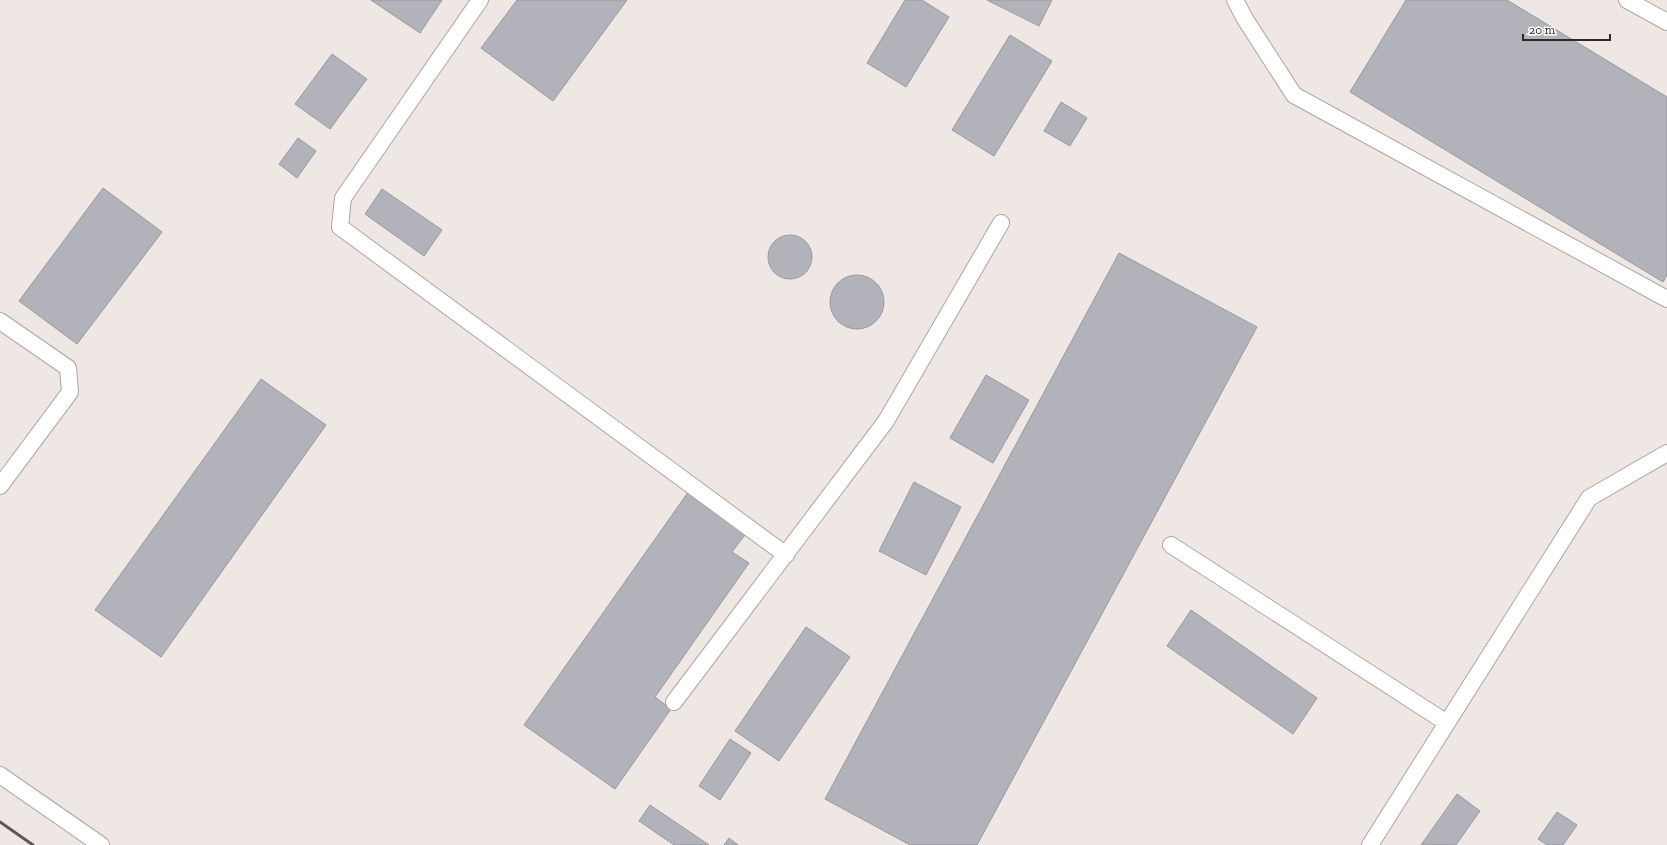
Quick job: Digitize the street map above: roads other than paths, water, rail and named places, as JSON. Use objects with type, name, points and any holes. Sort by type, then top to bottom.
[{"type":"lane","points":[[480,0],[343,198],[340,227],[786,555]]},
{"type":"lane","points":[[1235,0],[1245,19],[1294,95],[1667,299]]},
{"type":"lane","points":[[1627,0],[1667,22]]},
{"type":"lane","points":[[674,702],[886,421],[1001,223]]},
{"type":"lane","points":[[0,321],[68,368],[70,392],[1,483]]},
{"type":"lane","points":[[1370,845],[1590,498],[1667,453]]},
{"type":"lane","points":[[1171,545],[1447,723]]},
{"type":"lane","points":[[0,775],[101,845]]},
{"type":"railway","points":[[0,822],[33,845]]}]
